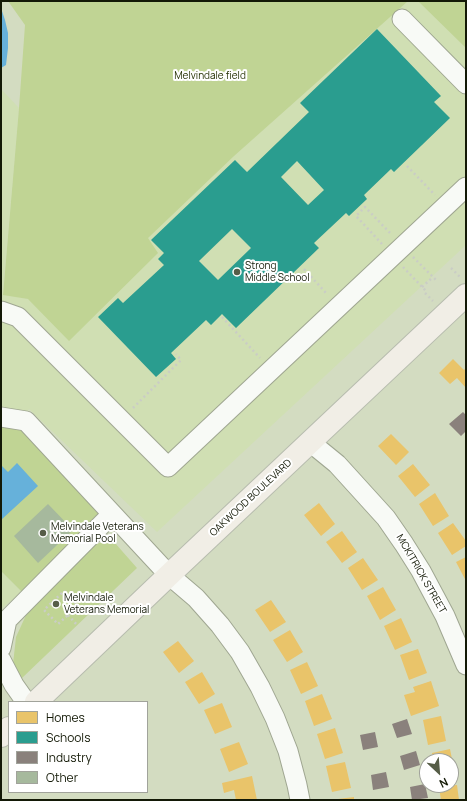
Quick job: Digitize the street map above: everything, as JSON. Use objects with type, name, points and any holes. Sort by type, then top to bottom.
[{"type":"main road","name":"OAKWOOD BOULEVARD","points":[[37,701],[462,296]]},
{"type":"street","points":[[402,18],[466,84]]},
{"type":"street","points":[[1,311],[18,317],[168,467],[466,187]]},
{"type":"street","points":[[1,417],[26,421],[169,575],[196,598],[220,625],[240,652],[260,687],[275,718],[288,751],[300,800]]},
{"type":"street","name":"MCKITRICK STREET","points":[[310,442],[337,464],[386,518],[400,538],[421,571],[445,616],[466,665]]},
{"type":"street","points":[[1,648],[7,620],[112,514]]},
{"type":"street","points":[[1,660],[14,686],[25,701]]},
{"type":"path","points":[[407,166],[439,199]]},
{"type":"path","points":[[384,245],[356,216],[365,207],[393,236]]},
{"type":"path","points":[[412,256],[437,282]]},
{"type":"path","points":[[402,266],[422,287],[434,303]]},
{"type":"path","points":[[451,268],[462,296]]},
{"type":"path","points":[[304,269],[328,295]]},
{"type":"path","points":[[422,287],[433,277]]},
{"type":"path","points":[[222,318],[261,359]]},
{"type":"path","points":[[132,409],[181,360],[176,354]]},
{"type":"path","points":[[64,591],[78,606],[68,615],[58,624],[44,610],[64,591]]},
{"type":"path","points":[[68,615],[77,625]]},
{"type":"shaded area","name":"Strong Middle School","points":[[113,1],[466,1],[466,245],[157,532],[29,409],[21,424],[1,422],[1,89],[19,108],[3,294],[28,299]]},
{"type":"shaded area","points":[[1,571],[22,592],[1,609]]},
{"type":"green space","name":"Melvindale field","points":[[8,1],[408,1],[234,156],[148,238],[158,253],[69,341],[28,299],[3,295],[25,25]]},
{"type":"green space","points":[[418,1],[466,1],[466,48]]},
{"type":"green space","points":[[1,422],[21,424],[91,500],[99,515],[22,592],[1,571]]},
{"type":"green space","points":[[97,543],[115,543],[137,568],[22,678],[13,664],[16,637],[27,613]]},
{"type":"water","points":[[1,8],[8,33],[8,48],[6,65],[1,68]]},
{"type":"water","points":[[17,463],[38,486],[1,520],[1,465],[8,472]]},
{"type":"building: Homes","points":[[453,359],[464,370],[466,368],[466,388],[457,378],[450,384],[439,373]]},
{"type":"building: Homes","points":[[391,434],[409,452],[396,465],[378,446]]},
{"type":"building: Homes","points":[[413,464],[430,485],[415,497],[398,476]]},
{"type":"building: Homes","points":[[435,493],[449,516],[433,526],[419,504]]},
{"type":"building: Homes","points":[[319,503],[335,524],[321,536],[304,515]]},
{"type":"building: Homes","points":[[453,523],[466,541],[466,546],[452,555],[438,533]]},
{"type":"building: Homes","points":[[342,531],[357,552],[342,563],[326,542]]},
{"type":"building: Homes","points":[[466,557],[466,581],[456,562]]},
{"type":"building: Homes","points":[[363,558],[378,580],[362,590],[348,568]]},
{"type":"building: Homes","points":[[383,587],[396,610],[380,620],[367,596]]},
{"type":"building: Homes","points":[[271,600],[286,622],[270,632],[255,610]]},
{"type":"building: Homes","points":[[401,618],[412,642],[395,650],[384,626]]},
{"type":"building: Homes","points":[[290,630],[303,652],[287,662],[273,640]]},
{"type":"building: Homes","points":[[178,641],[194,661],[179,673],[163,652]]},
{"type":"building: Homes","points":[[418,649],[427,673],[409,680],[400,655]]},
{"type":"building: Homes","points":[[307,662],[318,686],[301,694],[290,670]]},
{"type":"building: Homes","points":[[202,672],[215,694],[199,704],[185,682]]},
{"type":"building: Homes","points":[[431,681],[439,706],[411,716],[404,695],[415,692],[413,687]]},
{"type":"building: Homes","points":[[322,694],[332,719],[314,726],[305,701]]},
{"type":"building: Homes","points":[[222,703],[232,727],[215,734],[204,710]]},
{"type":"building: Homes","points":[[441,716],[446,741],[428,745],[423,720]]},
{"type":"building: Homes","points":[[335,728],[343,753],[325,759],[317,734]]},
{"type":"building: Homes","points":[[239,742],[248,764],[229,772],[220,749]]},
{"type":"building: Homes","points":[[450,749],[451,753],[432,753]]},
{"type":"building: Homes","points":[[345,762],[351,788],[332,792],[326,766]]},
{"type":"building: Homes","points":[[252,776],[257,800],[236,800],[234,790],[224,793],[222,783]]},
{"type":"building: Homes","points":[[440,793],[458,793],[459,800],[441,800]]},
{"type":"building: Homes","points":[[354,797],[354,800],[338,800],[338,799]]},
{"type":"building: Schools","name":"Strong Middle School","points":[[377,29],[441,96],[434,102],[450,118],[394,172],[391,169],[364,195],[367,199],[349,216],[346,213],[314,243],[319,248],[236,328],[222,314],[211,325],[206,320],[171,353],[176,359],[156,377],[98,317],[118,298],[123,303],[164,265],[158,259],[164,253],[151,240],[235,160],[247,172],[309,112],[300,103]],"holes":[[[297,161],[324,190],[308,205],[281,177]],[[232,229],[251,248],[218,280],[199,261]]]},
{"type":"building: Industry","points":[[463,412],[466,415],[466,431],[461,436],[449,424]]},
{"type":"building: Industry","points":[[407,719],[412,734],[397,738],[392,724]]},
{"type":"building: Industry","points":[[375,732],[378,747],[363,750],[360,735]]},
{"type":"building: Industry","points":[[416,751],[419,765],[404,770],[400,756]]},
{"type":"building: Industry","points":[[386,772],[389,787],[373,790],[371,775]]},
{"type":"building: Industry","points":[[419,785],[419,793],[427,793],[428,798],[412,800],[410,787]]},
{"type":"building: Other","name":"Melvindale Veterans Memorial Pool","points":[[48,504],[73,530],[38,563],[14,536]]},
{"type":"place","name":"Strong Middle School","points":[[237,272]]},
{"type":"place","name":"Melvindale Veterans Memorial Pool","points":[[43,533]]},
{"type":"place","name":"Melvindale Veterans Memorial","points":[[56,604]]}]
